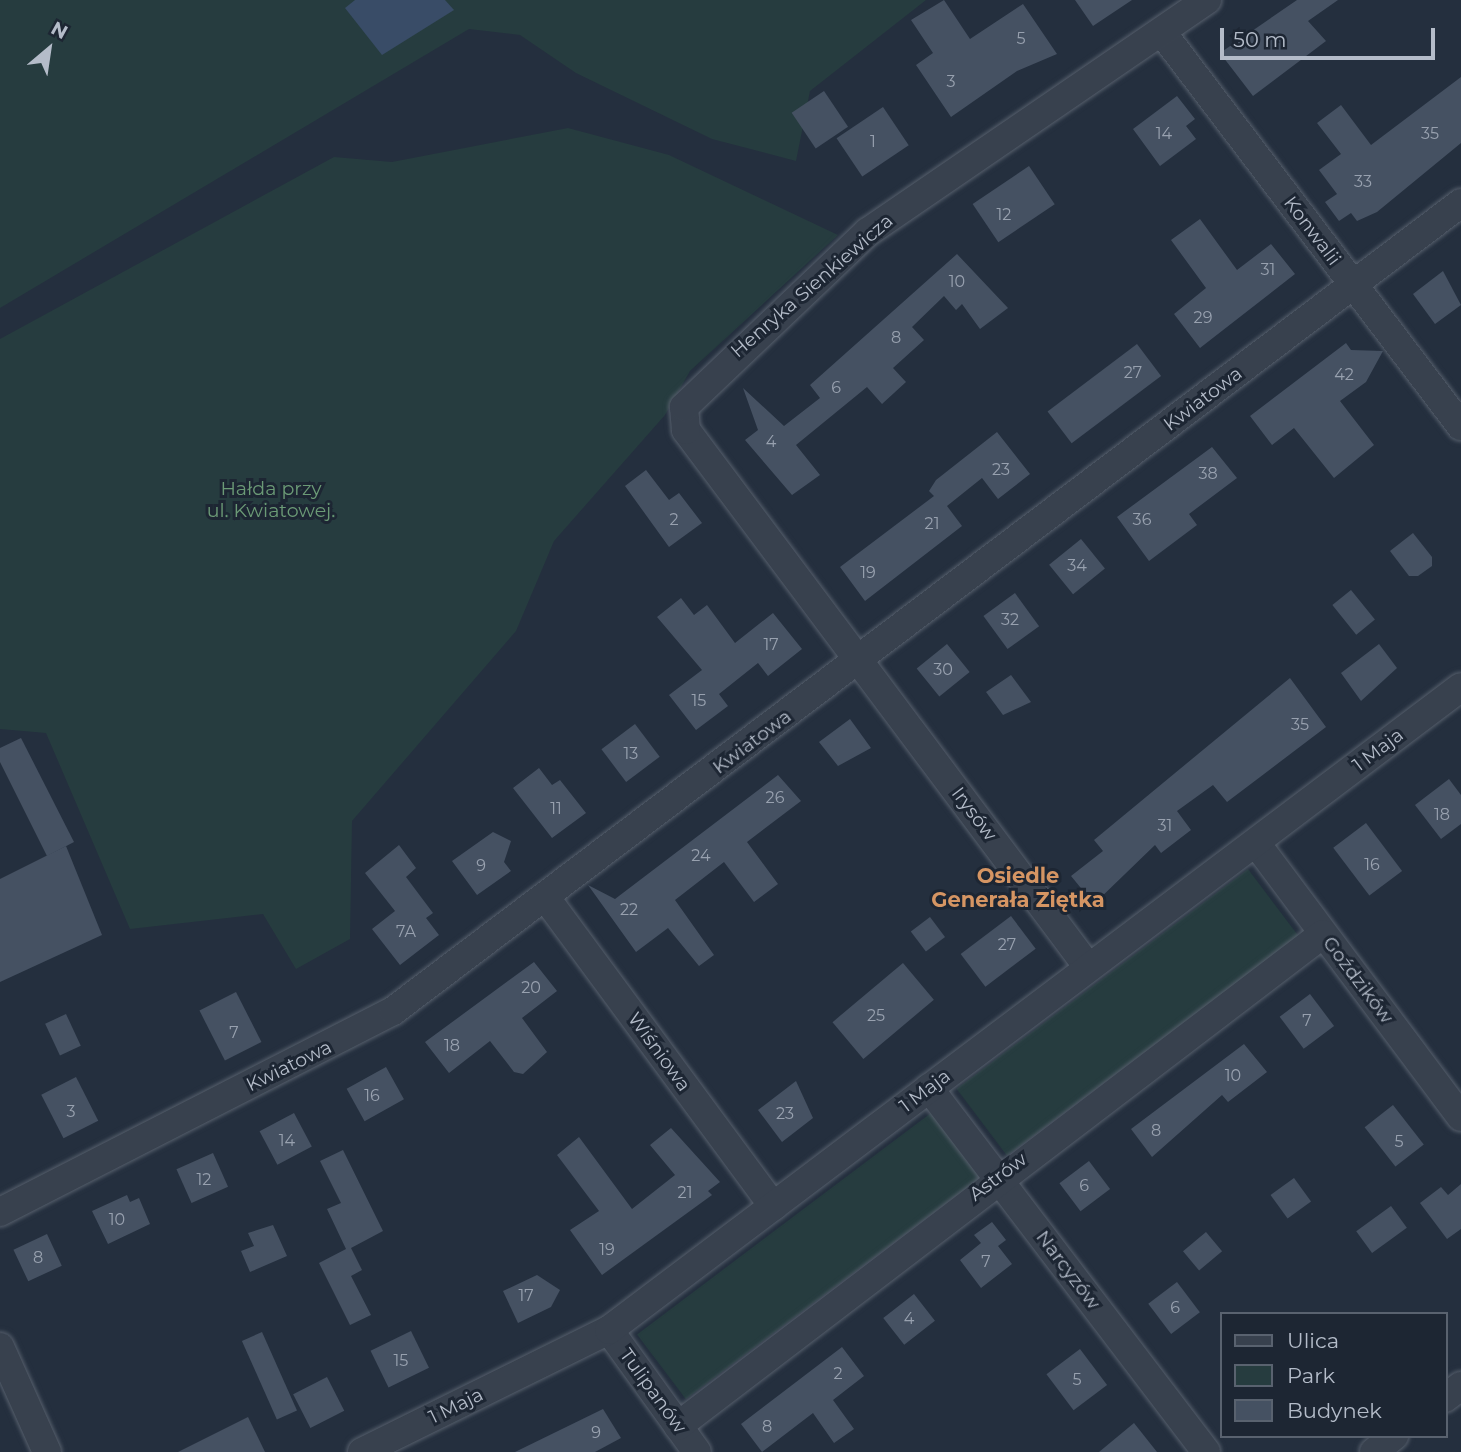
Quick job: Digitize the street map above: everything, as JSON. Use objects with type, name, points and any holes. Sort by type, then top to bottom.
[{"type":"street","name":"Henryka Sienkiewicza","points":[[859,661],[686,430],[684,407],[868,232],[1164,35],[1208,0]]},
{"type":"street","name":"Konwalii","points":[[1164,35],[1461,426]]},
{"type":"street","name":"Kwiatowa","points":[[0,1212],[357,1033],[546,898],[1461,203]]},
{"type":"street","name":"Irysów","points":[[859,661],[1088,967]]},
{"type":"street","name":"1 Maja","points":[[362,1452],[609,1330],[1461,687]]},
{"type":"street","name":"Goździków","points":[[1256,844],[1461,1117]]},
{"type":"street","name":"Wiśniowa","points":[[546,898],[773,1206]]},
{"type":"street","name":"Astrów","points":[[678,1426],[997,1178],[1323,934]]},
{"type":"street","name":"Narcyzów","points":[[929,1088],[1206,1452]]},
{"type":"street","name":"Tulipanów","points":[[609,1330],[697,1452]]},
{"type":"street","points":[[0,1347],[47,1452]]},
{"type":"street","points":[[1374,1452],[1392,1438]]},
{"type":"green space","points":[[0,0],[926,0],[810,91],[796,161],[712,139],[576,73],[520,35],[469,29],[0,308]]},
{"type":"green space","name":"Hałda przy ul. Kwiatowej.","points":[[568,128],[669,155],[838,235],[690,371],[665,415],[554,541],[516,631],[352,821],[350,939],[296,969],[263,914],[130,929],[46,733],[0,729],[0,339],[334,157],[392,162]]},
{"type":"green space","points":[[1248,869],[1299,936],[1007,1156],[956,1089]]},
{"type":"green space","points":[[931,1113],[980,1178],[686,1399],[637,1334]]},
{"type":"water","points":[[355,0],[445,0],[454,10],[382,55],[345,8]]},
{"type":"building","points":[[944,0],[970,39],[1023,4],[1057,54],[1017,71],[951,117],[916,65],[933,53],[911,20]]},
{"type":"building","points":[[1075,0],[1132,0],[1093,26]]},
{"type":"building","points":[[1297,0],[1338,0],[1308,21],[1326,41],[1253,96],[1220,53]]},
{"type":"building","points":[[1461,77],[1461,143],[1377,212],[1357,221],[1351,213],[1339,221],[1325,202],[1337,194],[1319,170],[1341,154],[1317,123],[1341,105],[1371,145]]},
{"type":"building","points":[[824,91],[848,127],[816,148],[792,113]]},
{"type":"building","points":[[1177,96],[1195,119],[1186,126],[1196,139],[1160,166],[1133,129]]},
{"type":"building","points":[[883,107],[909,145],[862,176],[837,138]]},
{"type":"building","points":[[1029,166],[1055,204],[998,242],[973,204]]},
{"type":"building","points":[[1200,219],[1237,270],[1271,244],[1295,274],[1200,348],[1174,314],[1206,288],[1171,240]]},
{"type":"building","points":[[957,254],[1008,308],[980,329],[962,304],[956,310],[944,296],[912,327],[924,340],[893,368],[906,382],[882,404],[867,387],[796,445],[820,475],[792,495],[745,440],[758,430],[743,388],[784,426],[820,398],[810,385]]},
{"type":"building","points":[[1443,271],[1461,305],[1435,324],[1413,294]]},
{"type":"building","points":[[1346,343],[1351,350],[1383,351],[1366,382],[1340,401],[1374,445],[1334,478],[1294,428],[1272,445],[1250,416]]},
{"type":"building","points":[[1137,344],[1161,376],[1072,443],[1048,411]]},
{"type":"building","points":[[997,432],[1030,474],[998,499],[982,478],[947,506],[962,526],[865,601],[840,567],[934,496],[929,491],[936,480]]},
{"type":"building","points":[[1212,447],[1237,478],[1189,514],[1197,525],[1149,561],[1117,517]]},
{"type":"building","points":[[646,470],[669,500],[679,493],[702,523],[669,547],[625,486]]},
{"type":"building","points":[[1413,533],[1432,557],[1432,566],[1418,576],[1409,576],[1390,551]]},
{"type":"building","points":[[1081,539],[1105,569],[1073,594],[1049,565]]},
{"type":"building","points":[[1351,590],[1375,620],[1356,635],[1332,605]]},
{"type":"building","points":[[1015,593],[1039,626],[1008,649],[983,616]]},
{"type":"building","points":[[681,598],[694,615],[707,605],[735,643],[773,613],[802,649],[768,676],[758,663],[719,694],[728,706],[696,730],[669,695],[702,670],[657,617]]},
{"type":"building","points":[[947,644],[970,672],[939,697],[917,669]]},
{"type":"building","points":[[1379,644],[1397,668],[1361,701],[1341,673]]},
{"type":"building","points":[[1011,675],[1031,702],[1003,715],[986,692]]},
{"type":"building","points":[[1290,678],[1326,727],[1227,802],[1213,785],[1177,811],[1191,830],[1161,853],[1155,845],[1094,904],[1071,876],[1103,851],[1094,840]]},
{"type":"building","points":[[850,719],[871,748],[838,766],[819,742]]},
{"type":"building","points":[[635,724],[660,757],[626,782],[601,749]]},
{"type":"building","points":[[21,738],[74,842],[47,856],[0,762],[0,748]]},
{"type":"building","points":[[539,768],[552,785],[560,780],[586,813],[552,838],[513,788]]},
{"type":"building","points":[[778,775],[801,801],[747,842],[778,884],[754,902],[724,862],[675,900],[714,955],[699,966],[668,928],[636,952],[588,885],[615,899]]},
{"type":"building","points":[[1449,779],[1461,795],[1461,824],[1441,839],[1415,805]]},
{"type":"building","points":[[1366,823],[1402,871],[1369,896],[1333,848]]},
{"type":"building","points":[[493,832],[511,841],[504,862],[511,871],[477,895],[452,861]]},
{"type":"building","points":[[399,845],[416,868],[406,877],[433,913],[426,918],[439,935],[400,965],[372,929],[395,911],[365,873]]},
{"type":"building","points":[[66,846],[102,935],[0,982],[0,879]]},
{"type":"building","points":[[1011,916],[1036,949],[985,987],[961,954]]},
{"type":"building","points":[[930,917],[945,937],[926,951],[911,931]]},
{"type":"building","points":[[534,962],[557,991],[522,1018],[547,1052],[523,1074],[514,1072],[490,1041],[449,1073],[425,1042]]},
{"type":"building","points":[[903,963],[934,1000],[863,1059],[833,1022]]},
{"type":"building","points":[[236,992],[261,1042],[225,1061],[199,1011]]},
{"type":"building","points":[[1310,994],[1334,1026],[1304,1049],[1280,1017]]},
{"type":"building","points":[[66,1014],[81,1046],[60,1055],[45,1024]]},
{"type":"building","points":[[1244,1044],[1267,1072],[1228,1102],[1222,1095],[1152,1157],[1131,1129]]},
{"type":"building","points":[[386,1067],[404,1099],[365,1121],[347,1089]]},
{"type":"building","points":[[76,1077],[98,1121],[63,1138],[41,1095]]},
{"type":"building","points":[[796,1081],[813,1118],[782,1142],[758,1110]]},
{"type":"building","points":[[1393,1105],[1424,1144],[1395,1167],[1365,1127]]},
{"type":"building","points":[[294,1113],[312,1147],[277,1165],[260,1131]]},
{"type":"building","points":[[671,1128],[720,1182],[708,1191],[712,1195],[602,1275],[570,1230],[599,1211],[557,1155],[579,1137],[632,1209],[675,1175],[650,1145]]},
{"type":"building","points":[[343,1150],[383,1231],[351,1248],[362,1270],[351,1276],[371,1315],[350,1325],[319,1263],[346,1249],[327,1209],[341,1203],[320,1161]]},
{"type":"building","points":[[213,1153],[228,1187],[192,1203],[176,1169]]},
{"type":"building","points":[[1089,1161],[1110,1189],[1081,1211],[1059,1183]]},
{"type":"building","points":[[1294,1178],[1311,1201],[1288,1219],[1271,1195]]},
{"type":"building","points":[[1461,1184],[1461,1229],[1447,1239],[1420,1203],[1441,1187],[1448,1195]]},
{"type":"building","points":[[127,1195],[130,1202],[139,1198],[150,1224],[108,1244],[92,1211]]},
{"type":"building","points":[[1391,1206],[1407,1228],[1372,1253],[1356,1231]]},
{"type":"building","points":[[992,1222],[1006,1240],[998,1246],[1012,1264],[981,1288],[960,1260],[981,1243],[974,1235]]},
{"type":"building","points":[[273,1225],[287,1256],[250,1272],[241,1251],[254,1246],[248,1233]]},
{"type":"building","points":[[1206,1232],[1222,1251],[1199,1270],[1183,1251]]},
{"type":"building","points":[[47,1234],[62,1266],[28,1281],[13,1250]]},
{"type":"building","points":[[537,1275],[560,1290],[551,1307],[518,1323],[503,1291]]},
{"type":"building","points":[[1177,1282],[1200,1312],[1171,1334],[1148,1304]]},
{"type":"building","points":[[914,1294],[935,1321],[904,1345],[883,1318]]},
{"type":"building","points":[[411,1331],[429,1368],[389,1388],[371,1351]]},
{"type":"building","points":[[262,1332],[297,1411],[277,1420],[242,1341]]},
{"type":"building","points":[[842,1347],[864,1376],[833,1400],[854,1429],[834,1443],[813,1413],[762,1452],[741,1424]]},
{"type":"building","points":[[1080,1349],[1107,1385],[1074,1410],[1046,1374]]},
{"type":"building","points":[[327,1377],[344,1411],[310,1428],[293,1394]]},
{"type":"building","points":[[603,1409],[621,1438],[595,1452],[515,1452]]},
{"type":"building","points":[[248,1417],[265,1452],[178,1452]]},
{"type":"building","points":[[1134,1423],[1157,1452],[1099,1452]]},
{"type":"district","name":"Osiedle Generała Ziętka","points":[[1018,888]]}]
